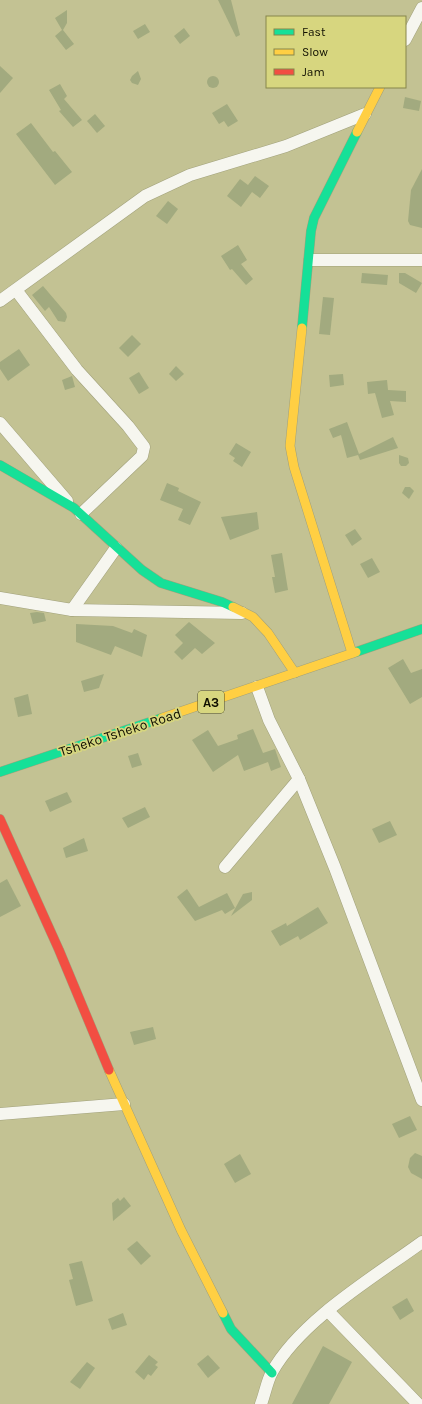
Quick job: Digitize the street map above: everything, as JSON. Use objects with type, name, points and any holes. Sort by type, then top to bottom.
[{"type":"main road","points":[[352,653],[291,456],[290,446],[310,260],[311,231],[315,214],[379,88]]},
{"type":"main road","points":[[0,465],[77,511],[116,548],[142,570],[161,583],[222,602],[246,613],[260,622],[295,673]]},
{"type":"main road","name":"Tsheko Tsheko Road","points":[[0,772],[257,687],[422,629]]},
{"type":"main road","points":[[0,819],[59,950],[124,1104],[180,1230],[232,1329],[272,1372]]},
{"type":"street","points":[[416,0],[422,3]]},
{"type":"street","points":[[406,38],[422,8]]},
{"type":"street","points":[[0,301],[145,196],[190,175],[286,146],[365,114]]},
{"type":"street","points":[[310,260],[422,260]]},
{"type":"street","points":[[0,423],[77,511],[142,456],[144,447],[128,426],[78,370],[16,290]]},
{"type":"street","points":[[72,610],[116,548]]},
{"type":"street","points":[[0,598],[72,610],[246,613]]},
{"type":"street","points":[[257,687],[269,720],[299,779],[335,868],[422,1100]]},
{"type":"street","points":[[225,867],[299,779]]},
{"type":"street","points":[[0,1114],[124,1104]]},
{"type":"street","points":[[261,1404],[272,1372],[300,1337],[328,1311],[422,1242]]},
{"type":"street","points":[[328,1311],[418,1404]]},
{"type":"building","points":[[218,0],[231,0],[240,35],[236,37]]},
{"type":"building","points":[[67,10],[67,23],[63,30],[74,44],[66,50],[55,36],[62,30],[55,18]]},
{"type":"building","points":[[145,24],[150,32],[138,39],[133,31]]},
{"type":"building","points":[[184,28],[190,36],[180,44],[174,36]]},
{"type":"building","points":[[0,66],[13,78],[0,93]]},
{"type":"building","points":[[138,71],[141,79],[138,85],[132,83],[130,80]]},
{"type":"building","points":[[213,76],[217,78],[219,82],[217,86],[213,88],[209,86],[207,82],[209,78]]},
{"type":"building","points":[[60,84],[67,96],[64,99],[82,120],[73,127],[59,111],[61,110],[49,90]]},
{"type":"building","points":[[405,97],[421,101],[419,111],[403,108]]},
{"type":"building","points":[[227,104],[238,121],[228,127],[224,121],[219,124],[212,113]]},
{"type":"building","points":[[95,114],[105,126],[97,133],[87,121]]},
{"type":"building","points":[[31,123],[53,152],[55,151],[72,172],[55,185],[16,134]]},
{"type":"building","points":[[422,169],[422,228],[410,225],[408,221],[411,190]]},
{"type":"building","points":[[255,176],[269,186],[260,198],[252,192],[241,207],[227,196],[240,179],[248,185]]},
{"type":"building","points":[[168,201],[178,209],[167,224],[156,216]]},
{"type":"building","points":[[238,245],[247,260],[241,264],[253,279],[246,285],[232,269],[230,270],[221,256]]},
{"type":"building","points":[[362,273],[388,275],[387,285],[361,283]]},
{"type":"building","points":[[399,273],[405,273],[422,283],[416,293],[399,283]]},
{"type":"building","points":[[43,286],[66,313],[67,317],[65,322],[58,321],[49,307],[45,311],[32,295]]},
{"type":"building","points":[[323,297],[334,298],[330,335],[319,334]]},
{"type":"building","points":[[132,335],[141,344],[128,357],[119,348]]},
{"type":"building","points":[[19,349],[30,365],[8,381],[0,369],[0,362]]},
{"type":"building","points":[[176,366],[184,374],[176,381],[169,374]]},
{"type":"building","points":[[139,372],[149,388],[139,394],[129,378]]},
{"type":"building","points":[[343,374],[344,385],[330,387],[329,375]]},
{"type":"building","points":[[72,376],[75,387],[65,390],[62,380]]},
{"type":"building","points":[[387,380],[388,390],[406,391],[406,402],[390,401],[394,415],[382,418],[375,393],[368,394],[367,382]]},
{"type":"building","points":[[347,422],[359,454],[393,437],[398,448],[360,460],[358,455],[347,458],[341,435],[333,438],[329,429]]},
{"type":"building","points":[[236,443],[251,452],[242,467],[233,461],[235,458],[229,454]]},
{"type":"building","points":[[399,455],[408,458],[409,463],[406,466],[401,466],[399,463]]},
{"type":"building","points":[[167,483],[179,488],[178,491],[201,502],[190,525],[178,520],[183,509],[160,500]]},
{"type":"building","points":[[405,487],[410,487],[414,491],[409,499],[402,493]]},
{"type":"building","points":[[257,512],[259,529],[230,540],[221,517]]},
{"type":"building","points":[[355,529],[362,539],[352,546],[345,535]]},
{"type":"building","points":[[282,553],[288,590],[275,593],[272,577],[275,577],[271,555]]},
{"type":"building","points":[[372,558],[380,572],[368,578],[360,564]]},
{"type":"building","points":[[30,613],[44,613],[46,621],[33,624]]},
{"type":"building","points":[[189,622],[215,643],[202,654],[195,648],[182,660],[174,652],[183,643],[175,635]]},
{"type":"building","points":[[76,624],[113,626],[132,633],[134,629],[147,635],[142,657],[115,646],[111,655],[76,642]]},
{"type":"building","points":[[403,659],[411,673],[422,669],[422,697],[410,704],[388,668]]},
{"type":"building","points":[[104,674],[99,688],[84,692],[81,681]]},
{"type":"building","points":[[28,694],[32,714],[18,717],[14,698]]},
{"type":"building","points":[[253,729],[263,753],[275,749],[281,767],[271,771],[268,762],[244,771],[238,755],[213,772],[192,740],[208,730],[218,746],[238,739],[237,735]]},
{"type":"building","points":[[138,753],[142,765],[132,768],[128,756]]},
{"type":"building","points":[[67,792],[72,802],[50,812],[45,801]]},
{"type":"building","points":[[145,807],[150,817],[128,828],[122,818]]},
{"type":"building","points":[[390,821],[397,835],[379,843],[372,829]]},
{"type":"building","points":[[84,838],[88,851],[66,858],[63,848]]},
{"type":"building","points":[[7,879],[21,906],[0,917],[0,883]]},
{"type":"building","points":[[187,889],[199,907],[227,893],[235,908],[225,914],[222,910],[195,921],[177,897]]},
{"type":"building","points":[[252,892],[252,900],[231,916],[243,894]]},
{"type":"building","points":[[318,907],[328,923],[300,940],[298,936],[280,946],[271,931],[286,923],[287,926]]},
{"type":"building","points":[[153,1027],[156,1039],[134,1045],[130,1032]]},
{"type":"building","points":[[410,1116],[417,1130],[399,1138],[392,1124]]},
{"type":"building","points":[[415,1153],[422,1156],[422,1179],[411,1173],[408,1167],[410,1158]]},
{"type":"building","points":[[240,1154],[251,1174],[235,1183],[224,1164]]},
{"type":"building","points":[[124,1197],[131,1206],[113,1221],[112,1203],[118,1198],[120,1201]]},
{"type":"building","points":[[137,1241],[151,1256],[141,1265],[127,1249]]},
{"type":"building","points":[[82,1261],[93,1301],[76,1306],[69,1280],[73,1279],[69,1264]]},
{"type":"building","points":[[407,1298],[414,1311],[400,1320],[392,1307]]},
{"type":"building","points":[[123,1313],[127,1325],[112,1330],[108,1319]]},
{"type":"building","points":[[323,1346],[352,1362],[329,1404],[292,1404]]},
{"type":"building","points":[[149,1355],[158,1362],[155,1365],[158,1367],[151,1376],[148,1374],[144,1380],[135,1372]]},
{"type":"building","points":[[208,1355],[220,1368],[208,1378],[197,1364]]},
{"type":"building","points":[[87,1362],[95,1368],[80,1389],[70,1382]]},
{"type":"traffic: fast","points":[[302,328],[311,231],[314,218],[357,132]]},
{"type":"traffic: fast","points":[[0,465],[74,508],[142,570],[161,583],[222,602],[233,607]]},
{"type":"traffic: fast","points":[[356,652],[422,629]]},
{"type":"traffic: fast","points":[[0,772],[162,718]]},
{"type":"traffic: fast","points":[[223,1313],[231,1329],[272,1373]]},
{"type":"traffic: slow","points":[[357,132],[379,88]]},
{"type":"traffic: slow","points":[[302,328],[290,446],[294,467],[352,653]]},
{"type":"traffic: slow","points":[[233,607],[253,617],[268,633],[295,673]]},
{"type":"traffic: slow","points":[[162,718],[356,652]]},
{"type":"traffic: slow","points":[[109,1070],[181,1230],[223,1313]]},
{"type":"traffic: jam","points":[[0,819],[59,950],[109,1070]]}]
